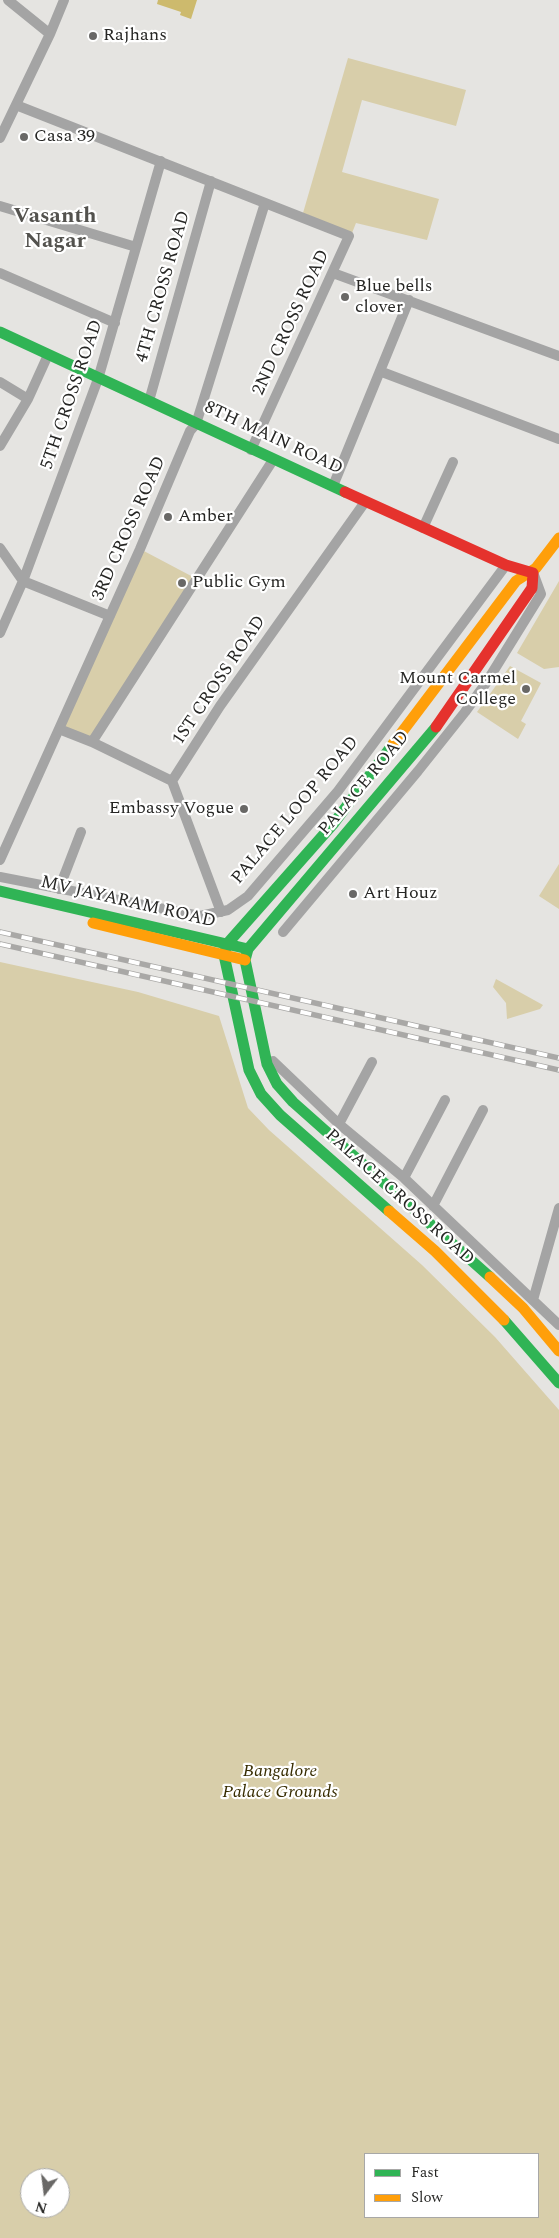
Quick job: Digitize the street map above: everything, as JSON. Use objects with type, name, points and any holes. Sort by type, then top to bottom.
[{"type":"street","points":[[8,0],[50,34]]},
{"type":"street","points":[[0,138],[50,34],[64,0]]},
{"type":"street","points":[[16,105],[266,203]]},
{"type":"street","name":"5TH CROSS ROAD","points":[[0,633],[23,581],[98,379],[161,161]]},
{"type":"street","name":"4TH CROSS ROAD","points":[[149,401],[211,181]]},
{"type":"street","name":"2ND CROSS ROAD","points":[[251,450],[350,236],[266,203]]},
{"type":"street","name":"3RD CROSS ROAD","points":[[0,860],[110,616],[190,431],[196,424],[266,203]]},
{"type":"street","points":[[0,206],[136,247]]},
{"type":"street","points":[[0,272],[114,323]]},
{"type":"street","points":[[333,273],[559,356]]},
{"type":"street","points":[[333,486],[382,372],[409,300]]},
{"type":"street","name":"8TH MAIN ROAD","points":[[0,332],[365,502],[506,565],[532,573]]},
{"type":"street","points":[[0,446],[28,398],[48,355]]},
{"type":"street","points":[[382,372],[559,438]]},
{"type":"street","points":[[0,382],[28,398]]},
{"type":"street","points":[[92,742],[273,460]]},
{"type":"street","points":[[423,528],[453,462]]},
{"type":"street","name":"1ST CROSS ROAD","points":[[172,781],[220,706],[365,502]]},
{"type":"street","name":"PALACE ROAD","points":[[226,950],[334,823],[516,581],[532,573],[559,538]]},
{"type":"street","points":[[0,548],[23,581],[110,616]]},
{"type":"street","name":"PALACE LOOP ROAD","points":[[0,877],[200,916],[228,910],[248,896],[338,791],[506,565]]},
{"type":"street","points":[[283,932],[418,771],[486,683],[541,594],[532,573]]},
{"type":"street","name":"PALACE ROAD","points":[[247,954],[443,719],[532,588],[532,573]]},
{"type":"street","points":[[59,729],[92,742],[172,781],[221,912]]},
{"type":"street","points":[[59,889],[81,832]]},
{"type":"street","name":"MV JAYARAM ROAD","points":[[0,891],[226,950]]},
{"type":"street","name":"MV JAYARAM ROAD","points":[[0,900],[247,954]]},
{"type":"street","name":"PALACE CROSS ROAD","points":[[226,950],[249,1070],[261,1094],[280,1116],[435,1251],[508,1324],[559,1383]]},
{"type":"street","name":"PALACE CROSS ROAD","points":[[247,954],[267,1064],[276,1084],[523,1308],[559,1351]]},
{"type":"street","points":[[240,1028],[259,1023]]},
{"type":"street","points":[[273,1061],[339,1124],[404,1178],[559,1325]]},
{"type":"street","points":[[339,1124],[372,1062]]},
{"type":"street","points":[[404,1178],[446,1100]]},
{"type":"street","points":[[433,1206],[483,1110]]},
{"type":"street","points":[[534,1300],[559,1208]]},
{"type":"green space","points":[[348,58],[466,90],[456,126],[362,100],[342,172],[439,199],[427,240],[356,223],[352,233],[303,213]]},
{"type":"green space","points":[[142,550],[195,578],[93,740],[62,728]]},
{"type":"green space","points":[[559,581],[559,667],[544,669],[517,653]]},
{"type":"green space","points":[[510,666],[541,683],[521,721],[526,724],[518,739],[477,712]]},
{"type":"green space","points":[[559,864],[559,909],[539,896]]},
{"type":"green space","name":"Bangalore Palace Grounds","points":[[0,962],[138,992],[219,1016],[248,1108],[269,1130],[422,1265],[495,1337],[559,1410],[559,2238],[0,2238]]},
{"type":"green space","points":[[496,979],[543,1005],[540,1009],[507,1019],[506,1003],[493,987]]},
{"type":"shaded area","points":[[158,0],[197,0],[191,19],[180,15],[181,12],[157,4]]},
{"type":"railway","points":[[0,932],[559,1058]]},
{"type":"railway","points":[[0,944],[559,1070]]},
{"type":"traffic: fast","points":[[0,332],[345,492]]},
{"type":"traffic: fast","points":[[245,960],[248,949],[436,727]]},
{"type":"traffic: fast","points":[[389,1211],[280,1115],[261,1094],[249,1070],[224,955],[227,944],[334,823],[393,744]]},
{"type":"traffic: fast","points":[[0,891],[248,949]]},
{"type":"traffic: fast","points":[[245,960],[267,1064],[277,1084],[293,1102],[490,1277]]},
{"type":"traffic: fast","points":[[504,1320],[559,1383]]},
{"type":"traffic: slow","points":[[393,744],[516,581],[536,568],[559,538]]},
{"type":"traffic: slow","points":[[93,923],[245,960]]},
{"type":"traffic: slow","points":[[389,1211],[435,1251],[504,1320]]},
{"type":"traffic: slow","points":[[490,1277],[523,1308],[559,1351]]},
{"type":"traffic: jam","points":[[345,492],[506,565],[533,573]]},
{"type":"traffic: jam","points":[[436,727],[532,588],[533,573]]},
{"type":"place","name":"Rajhans","points":[[93,36]]},
{"type":"place","name":"Casa 39","points":[[24,137]]},
{"type":"place","name":"Blue bells clover","points":[[345,297]]},
{"type":"place","name":"Amber","points":[[168,517]]},
{"type":"place","name":"Public Gym","points":[[182,583]]},
{"type":"place","name":"Mount Carmel College","points":[[526,689]]},
{"type":"place","name":"Embassy Vogue","points":[[244,809]]},
{"type":"place","name":"Art Houz","points":[[353,894]]},
{"type":"district","name":"Vasanth Nagar","points":[[55,230]]}]
